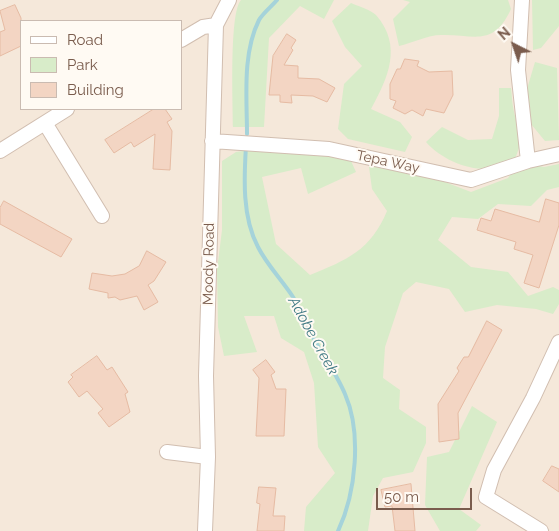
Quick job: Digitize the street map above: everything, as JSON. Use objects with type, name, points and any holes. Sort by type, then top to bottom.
[{"type":"street","name":"Moody Road","points":[[205,531],[208,457],[206,376],[216,24],[229,0]]},
{"type":"street","points":[[522,0],[518,70],[528,161]]},
{"type":"street","points":[[182,39],[203,27],[216,24]]},
{"type":"street","points":[[0,151],[65,110]]},
{"type":"street","points":[[45,123],[102,216]]},
{"type":"street","name":"Tepa Way","points":[[212,141],[329,149],[471,180],[528,161],[559,154]]},
{"type":"street","points":[[541,531],[486,497],[494,470],[533,398],[559,342]]},
{"type":"street","points":[[167,452],[208,457]]},
{"type":"shaded area","points":[[0,0],[559,0],[559,531],[0,531]]},
{"type":"green space","points":[[241,0],[334,0],[324,19],[300,6],[269,38],[264,127],[233,127],[233,40],[237,8]]},
{"type":"green space","points":[[403,0],[508,0],[511,9],[504,21],[490,34],[473,37],[436,35],[399,46],[393,19],[410,2]]},
{"type":"green space","points":[[532,0],[559,0],[559,26],[541,48],[533,50]]},
{"type":"green space","points":[[351,3],[376,15],[389,38],[391,50],[387,74],[371,109],[400,122],[412,137],[405,152],[348,139],[338,129],[344,84],[362,66],[345,47],[332,21]]},
{"type":"green space","points":[[535,62],[557,68],[559,140],[545,141],[531,124],[527,89]]},
{"type":"green space","points":[[499,88],[511,88],[513,109],[520,138],[519,148],[513,163],[489,169],[469,167],[445,158],[426,142],[442,127],[468,140],[492,139],[499,116]]},
{"type":"green space","points":[[286,144],[347,152],[356,172],[308,194],[301,168],[262,177],[276,244],[310,275],[356,252],[381,224],[387,211],[372,189],[369,167],[378,158],[427,169],[445,182],[471,192],[508,178],[520,162],[544,167],[559,164],[559,187],[547,190],[531,206],[498,204],[478,219],[452,217],[438,240],[471,267],[508,272],[528,296],[553,287],[559,290],[559,304],[553,314],[536,309],[497,305],[465,312],[449,289],[416,282],[403,293],[385,347],[383,378],[400,390],[399,409],[426,427],[426,443],[413,472],[383,478],[373,496],[368,531],[304,531],[306,507],[335,473],[318,447],[314,383],[304,352],[281,338],[274,316],[244,316],[257,352],[224,356],[218,327],[217,270],[222,230],[222,161],[236,152]]},
{"type":"green space","points":[[472,406],[497,422],[459,509],[481,525],[476,531],[440,531],[425,505],[427,457],[449,452]]},
{"type":"building","points":[[15,5],[21,20],[20,46],[0,56],[0,32],[5,30],[0,11]]},
{"type":"building","points":[[287,34],[296,40],[291,48],[293,50],[284,65],[298,66],[298,78],[319,79],[335,88],[327,102],[313,96],[291,95],[292,103],[280,102],[280,95],[269,95],[273,56]]},
{"type":"building","points":[[405,59],[419,61],[417,66],[429,72],[452,71],[453,95],[444,113],[426,109],[423,116],[412,110],[405,114],[393,108],[396,101],[390,99],[390,84],[397,69],[400,69]]},
{"type":"building","points":[[152,110],[166,110],[172,119],[167,122],[172,131],[170,170],[153,169],[155,134],[134,147],[131,142],[114,153],[105,140]]},
{"type":"building","points":[[546,199],[559,203],[559,225],[539,288],[524,283],[533,255],[514,249],[516,242],[477,230],[481,218],[491,221],[495,209],[539,222]]},
{"type":"building","points":[[4,201],[72,239],[61,257],[0,224],[0,208]]},
{"type":"building","points":[[147,251],[166,262],[154,281],[148,285],[158,302],[144,310],[137,296],[120,300],[115,297],[108,298],[108,293],[89,289],[92,273],[112,276],[125,274],[139,266]]},
{"type":"building","points":[[487,321],[502,330],[458,413],[459,439],[439,442],[438,404],[459,371],[457,368],[464,357],[468,357]]},
{"type":"building","points":[[97,356],[107,370],[112,367],[128,392],[125,394],[130,412],[109,427],[98,413],[103,409],[87,391],[79,397],[68,382],[73,377],[71,375]]},
{"type":"building","points":[[266,360],[275,372],[271,375],[276,389],[286,389],[284,436],[256,436],[259,378],[253,370]]},
{"type":"building","points":[[552,466],[559,469],[559,492],[543,481]]},
{"type":"building","points":[[411,484],[415,531],[395,531],[392,506],[385,507],[381,490]]},
{"type":"building","points":[[259,487],[276,488],[273,516],[285,516],[284,531],[257,531],[260,504],[257,503]]},
{"type":"waterway","name":"Adobe Creek","points":[[247,134],[246,91],[250,47],[259,20],[277,0]]},
{"type":"waterway","name":"Adobe Creek","points":[[246,146],[245,197],[253,235],[266,260],[296,302],[315,341],[335,373],[350,410],[354,427],[355,463],[349,499],[338,531]]}]
